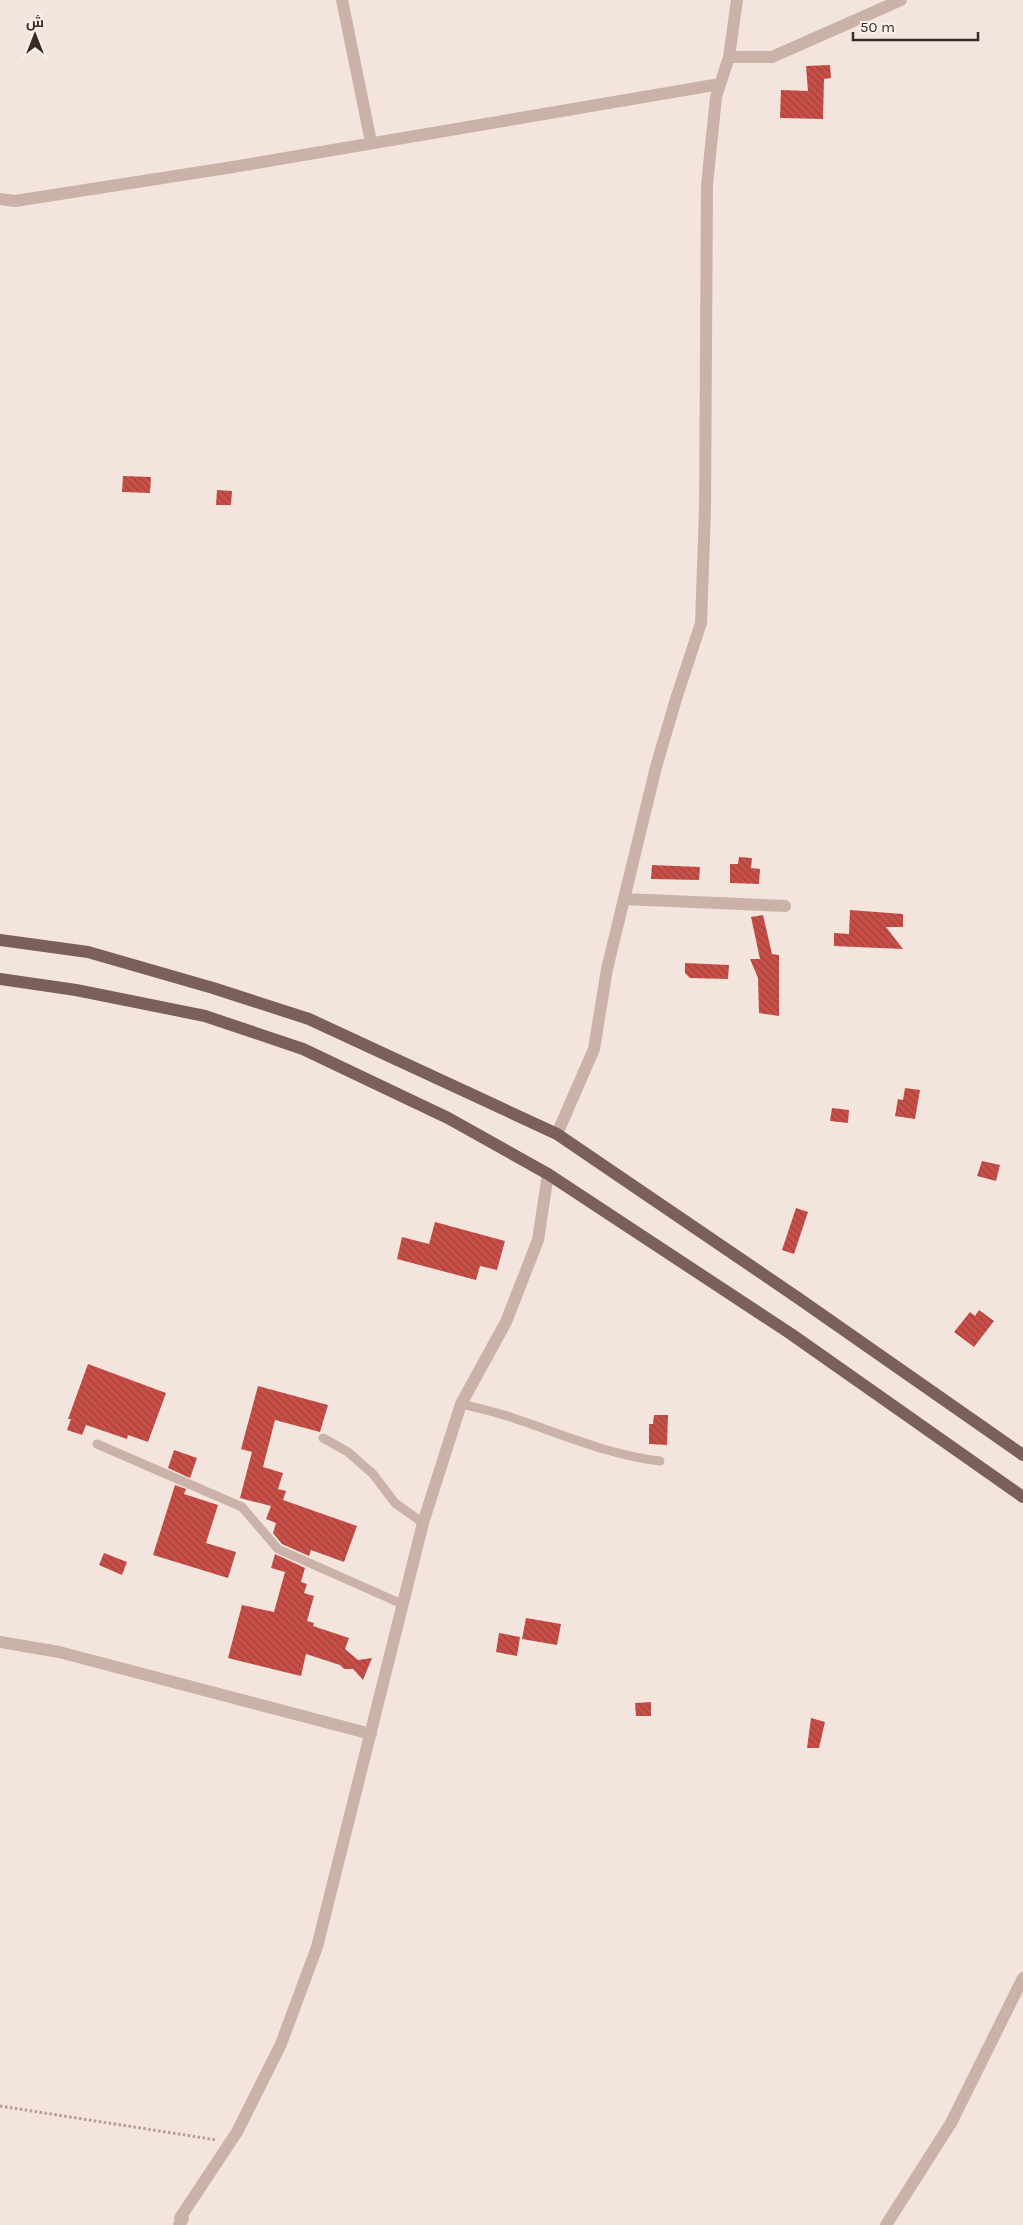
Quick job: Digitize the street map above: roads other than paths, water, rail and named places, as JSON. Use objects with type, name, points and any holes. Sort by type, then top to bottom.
[{"type":"main road","points":[[0,940],[88,952],[213,988],[309,1019],[556,1134],[798,1298],[1023,1455]]},
{"type":"main road","points":[[0,979],[76,990],[205,1016],[303,1049],[448,1118],[548,1174],[790,1334],[1023,1497]]},
{"type":"street","points":[[342,0],[371,142]]},
{"type":"street","points":[[556,1134],[594,1050],[607,969],[659,759],[701,623],[705,510],[707,185],[716,97],[728,57],[737,0]]},
{"type":"street","points":[[728,57],[772,57],[902,0]]},
{"type":"street","points":[[0,199],[15,201],[233,167],[720,84]]},
{"type":"street","points":[[624,899],[785,906]]},
{"type":"street","points":[[184,2223],[180,2218],[230,2142],[281,2044],[317,1947],[402,1604],[424,1523],[461,1404],[506,1322],[538,1240],[548,1174]]},
{"type":"street","points":[[0,1642],[59,1652],[371,1734]]},
{"type":"street","points":[[886,2225],[951,2123],[1023,1978]]},
{"type":"lane","points":[[461,1404],[512,1417],[580,1442],[632,1458],[660,1461]]},
{"type":"lane","points":[[323,1438],[348,1452],[372,1474],[395,1502],[424,1523]]},
{"type":"lane","points":[[97,1444],[242,1507],[278,1548],[402,1604]]}]
